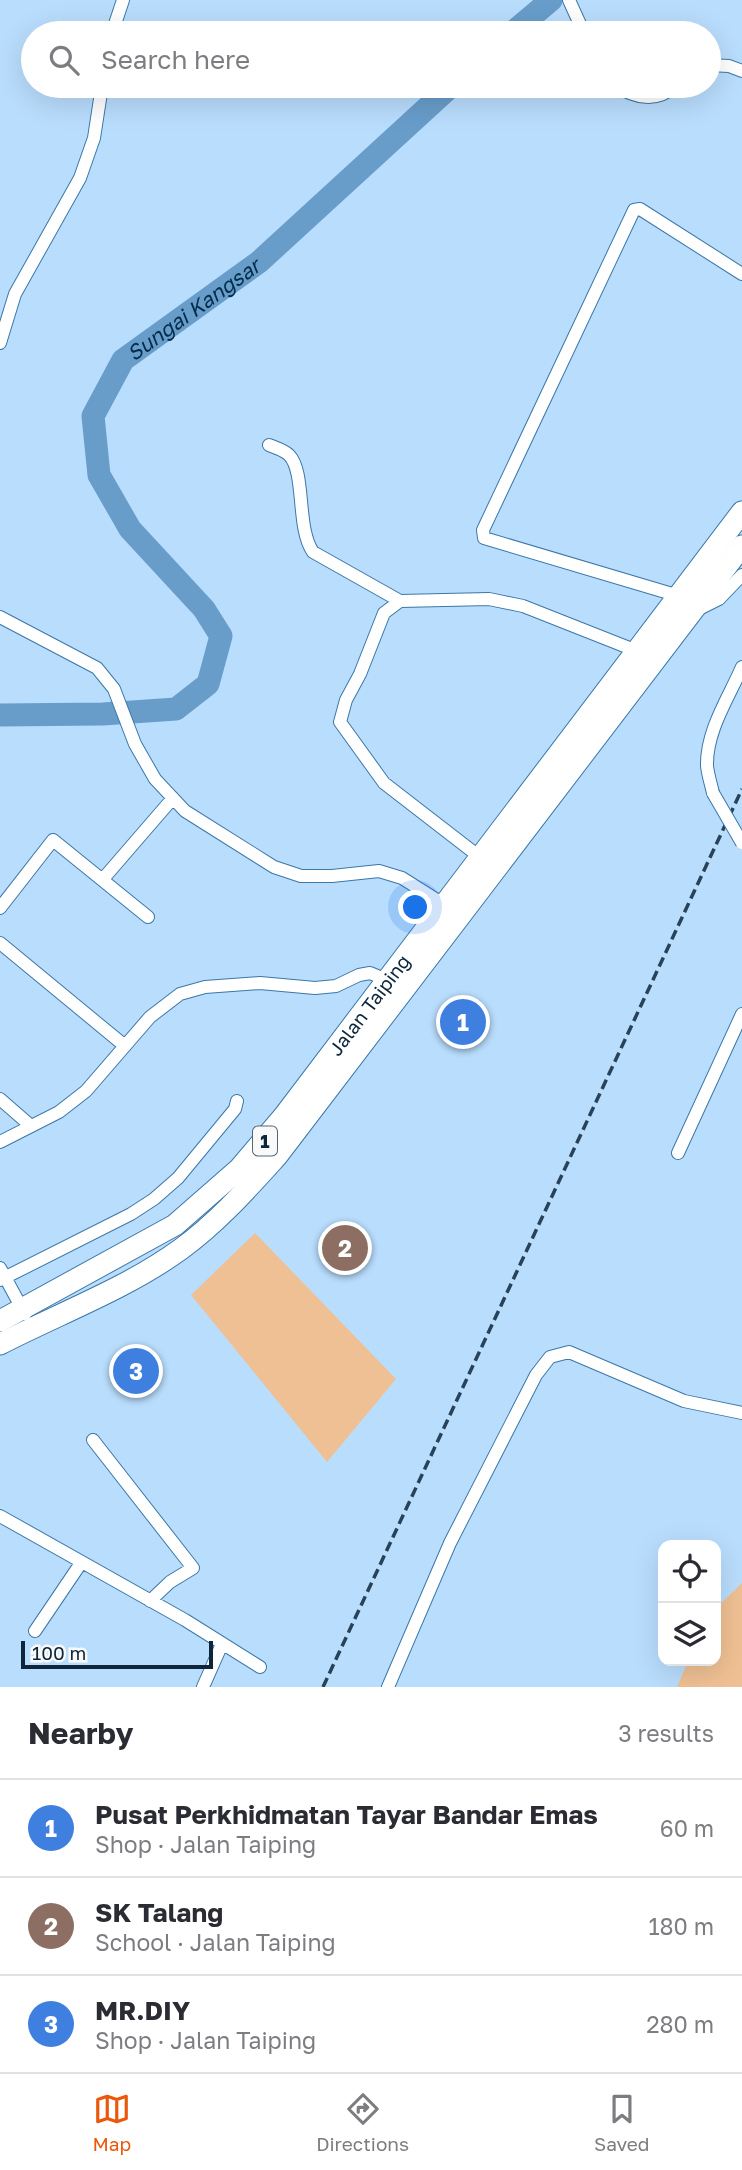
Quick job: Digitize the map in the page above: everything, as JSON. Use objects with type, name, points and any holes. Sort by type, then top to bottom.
[{"type":"highway","name":"Jalan Taiping","points":[[0,1345],[141,1274],[182,1249],[228,1210],[277,1156],[453,911],[685,604],[738,543],[742,512]]},
{"type":"highway","name":"Jalan Taiping","points":[[0,1321],[175,1225],[211,1195],[265,1140],[387,980],[453,911],[481,858],[637,651],[685,604]]},
{"type":"street","points":[[115,21],[123,0]]},
{"type":"street","points":[[570,4],[578,21]]},
{"type":"street","points":[[721,66],[742,71]]},
{"type":"street","points":[[0,343],[15,294],[80,178],[93,138],[100,98]]},
{"type":"street","points":[[742,274],[640,209],[634,210],[483,530],[484,538],[685,604],[719,598],[742,575]]},
{"type":"street","points":[[269,445],[285,452],[294,462],[306,538],[313,552],[400,601],[489,599],[523,606],[637,651]]},
{"type":"street","points":[[400,601],[384,613],[360,674],[346,701],[340,722],[384,783],[481,858]]},
{"type":"street","points":[[0,617],[97,668],[114,689],[135,744],[155,779],[185,811],[274,867],[301,876],[379,871],[402,878],[453,911]]},
{"type":"street","points":[[742,667],[710,745],[707,765],[713,793],[742,843]]},
{"type":"street","points":[[103,879],[173,798]]},
{"type":"street","points":[[0,908],[53,840],[148,917]]},
{"type":"street","points":[[0,943],[125,1046]]},
{"type":"street","points":[[0,1142],[59,1112],[86,1091],[150,1017],[180,994],[205,987],[260,983],[315,988],[336,986],[359,975],[370,974],[387,980]]},
{"type":"street","points":[[678,1153],[742,1014]]},
{"type":"street","points":[[0,1099],[31,1126]]},
{"type":"street","points":[[32,1328],[2,1275],[131,1214],[155,1199],[183,1172],[235,1109],[237,1101]]},
{"type":"street","points":[[388,1687],[450,1543],[536,1376],[550,1357],[569,1352],[684,1401],[742,1413]]},
{"type":"street","points":[[93,1440],[193,1568],[170,1582],[150,1601]]},
{"type":"street","points":[[0,1516],[260,1667]]},
{"type":"street","points":[[35,1631],[81,1563]]},
{"type":"street","points":[[203,1687],[222,1644]]},
{"type":"shaded area","points":[[255,1233],[396,1379],[327,1462],[191,1295]]},
{"type":"shaded area","points":[[742,1583],[742,1687],[677,1687],[686,1666],[721,1666],[721,1603]]},
{"type":"waterway","name":"Sungai Kangsar","points":[[526,21],[551,0]]},
{"type":"waterway","name":"Sungai Kangsar","points":[[0,715],[103,714],[176,709],[208,684],[221,636],[204,609],[130,529],[99,475],[93,416],[123,360],[259,262],[438,98]]},
{"type":"railway","points":[[323,1687],[742,789]]},
{"type":"place","name":"Pusat Perkhidmatan Tayar Bandar Emas","points":[[463,1022]]},
{"type":"place","name":"SK Talang","points":[[345,1248]]},
{"type":"place","name":"MR.DIY","points":[[136,1371]]}]
